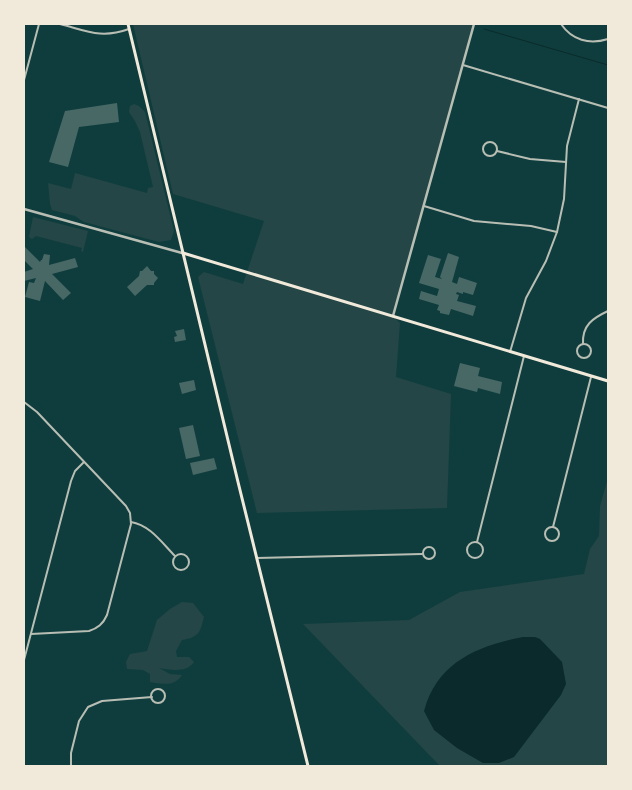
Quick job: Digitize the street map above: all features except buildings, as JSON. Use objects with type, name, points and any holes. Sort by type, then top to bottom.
[{"type":"main road","points":[[128,24],[182,253],[308,766]]},
{"type":"main road","points":[[182,253],[608,381]]},
{"type":"street","points":[[24,80],[38,24]]},
{"type":"street","points":[[60,24],[102,35],[116,34],[129,29]]},
{"type":"street","points":[[393,316],[474,24]]},
{"type":"street","points":[[561,24],[570,34],[580,40],[595,42],[608,39]]},
{"type":"street","points":[[463,65],[608,108]]},
{"type":"street","points":[[510,352],[526,298],[546,261],[557,232],[564,199],[569,135],[579,99]]},
{"type":"street","points":[[491,142],[496,146],[497,151],[492,156],[488,156],[484,153],[483,147],[486,143],[491,142]]},
{"type":"street","points":[[497,151],[530,159],[566,162]]},
{"type":"street","points":[[424,206],[474,220],[531,226],[557,232]]},
{"type":"street","points":[[24,209],[182,253]]},
{"type":"street","points":[[583,344],[589,345],[591,349],[590,356],[586,358],[581,357],[578,353],[578,349],[583,344],[586,327],[591,320],[608,311]]},
{"type":"street","points":[[477,542],[524,356]]},
{"type":"street","points":[[553,527],[591,376]]},
{"type":"street","points":[[24,402],[37,412],[126,506],[130,513],[131,522],[126,548],[107,615],[103,622],[97,628],[89,631],[31,634]]},
{"type":"street","points":[[24,660],[71,481],[75,471],[84,462]]},
{"type":"street","points":[[131,522],[139,523],[147,528],[175,556]]},
{"type":"street","points":[[553,527],[559,531],[560,536],[552,542],[546,539],[545,534],[548,528],[553,527]]},
{"type":"street","points":[[472,542],[477,542],[483,548],[482,553],[478,557],[472,558],[468,555],[467,547],[472,542]]},
{"type":"street","points":[[256,558],[422,554],[428,559],[432,558],[435,552],[433,548],[428,546],[423,550],[422,554]]},
{"type":"street","points":[[182,554],[187,558],[189,563],[186,568],[182,570],[175,568],[172,563],[175,556],[182,554]]},
{"type":"street","points":[[157,690],[163,691],[165,695],[163,701],[159,703],[153,701],[152,696],[153,692],[157,690]]},
{"type":"street","points":[[71,766],[72,750],[78,723],[82,713],[88,707],[102,700],[152,696]]},
{"type":"shaded area","points":[[133,24],[474,24],[393,316],[400,323],[396,377],[451,394],[447,508],[257,513],[198,277],[204,272],[243,284],[264,221],[173,194]]},
{"type":"shaded area","points":[[134,104],[145,112],[174,231],[171,240],[159,242],[84,222],[75,216],[52,210],[50,204],[48,183],[71,189],[75,173],[147,193],[148,188],[153,187],[140,132],[129,112],[130,106]]},
{"type":"shaded area","points":[[33,217],[88,231],[83,252],[81,251],[82,248],[36,236],[32,239],[29,237]]},
{"type":"shaded area","points":[[608,478],[608,766],[440,766],[303,624],[409,620],[460,592],[584,574],[590,549],[599,536],[600,506]]},
{"type":"shaded area","points":[[182,602],[193,603],[204,617],[198,633],[195,636],[182,640],[176,651],[177,657],[189,657],[194,662],[183,669],[159,668],[170,674],[182,675],[176,681],[168,684],[150,682],[150,674],[143,670],[127,669],[126,662],[130,654],[147,651],[157,620]]},
{"type":"shaded area","points":[[523,637],[540,639],[562,662],[566,684],[561,695],[514,757],[499,763],[483,763],[457,748],[434,730],[424,711],[430,694],[449,668],[475,651],[490,645]]},
{"type":"waterway","points":[[484,29],[608,65]]}]
